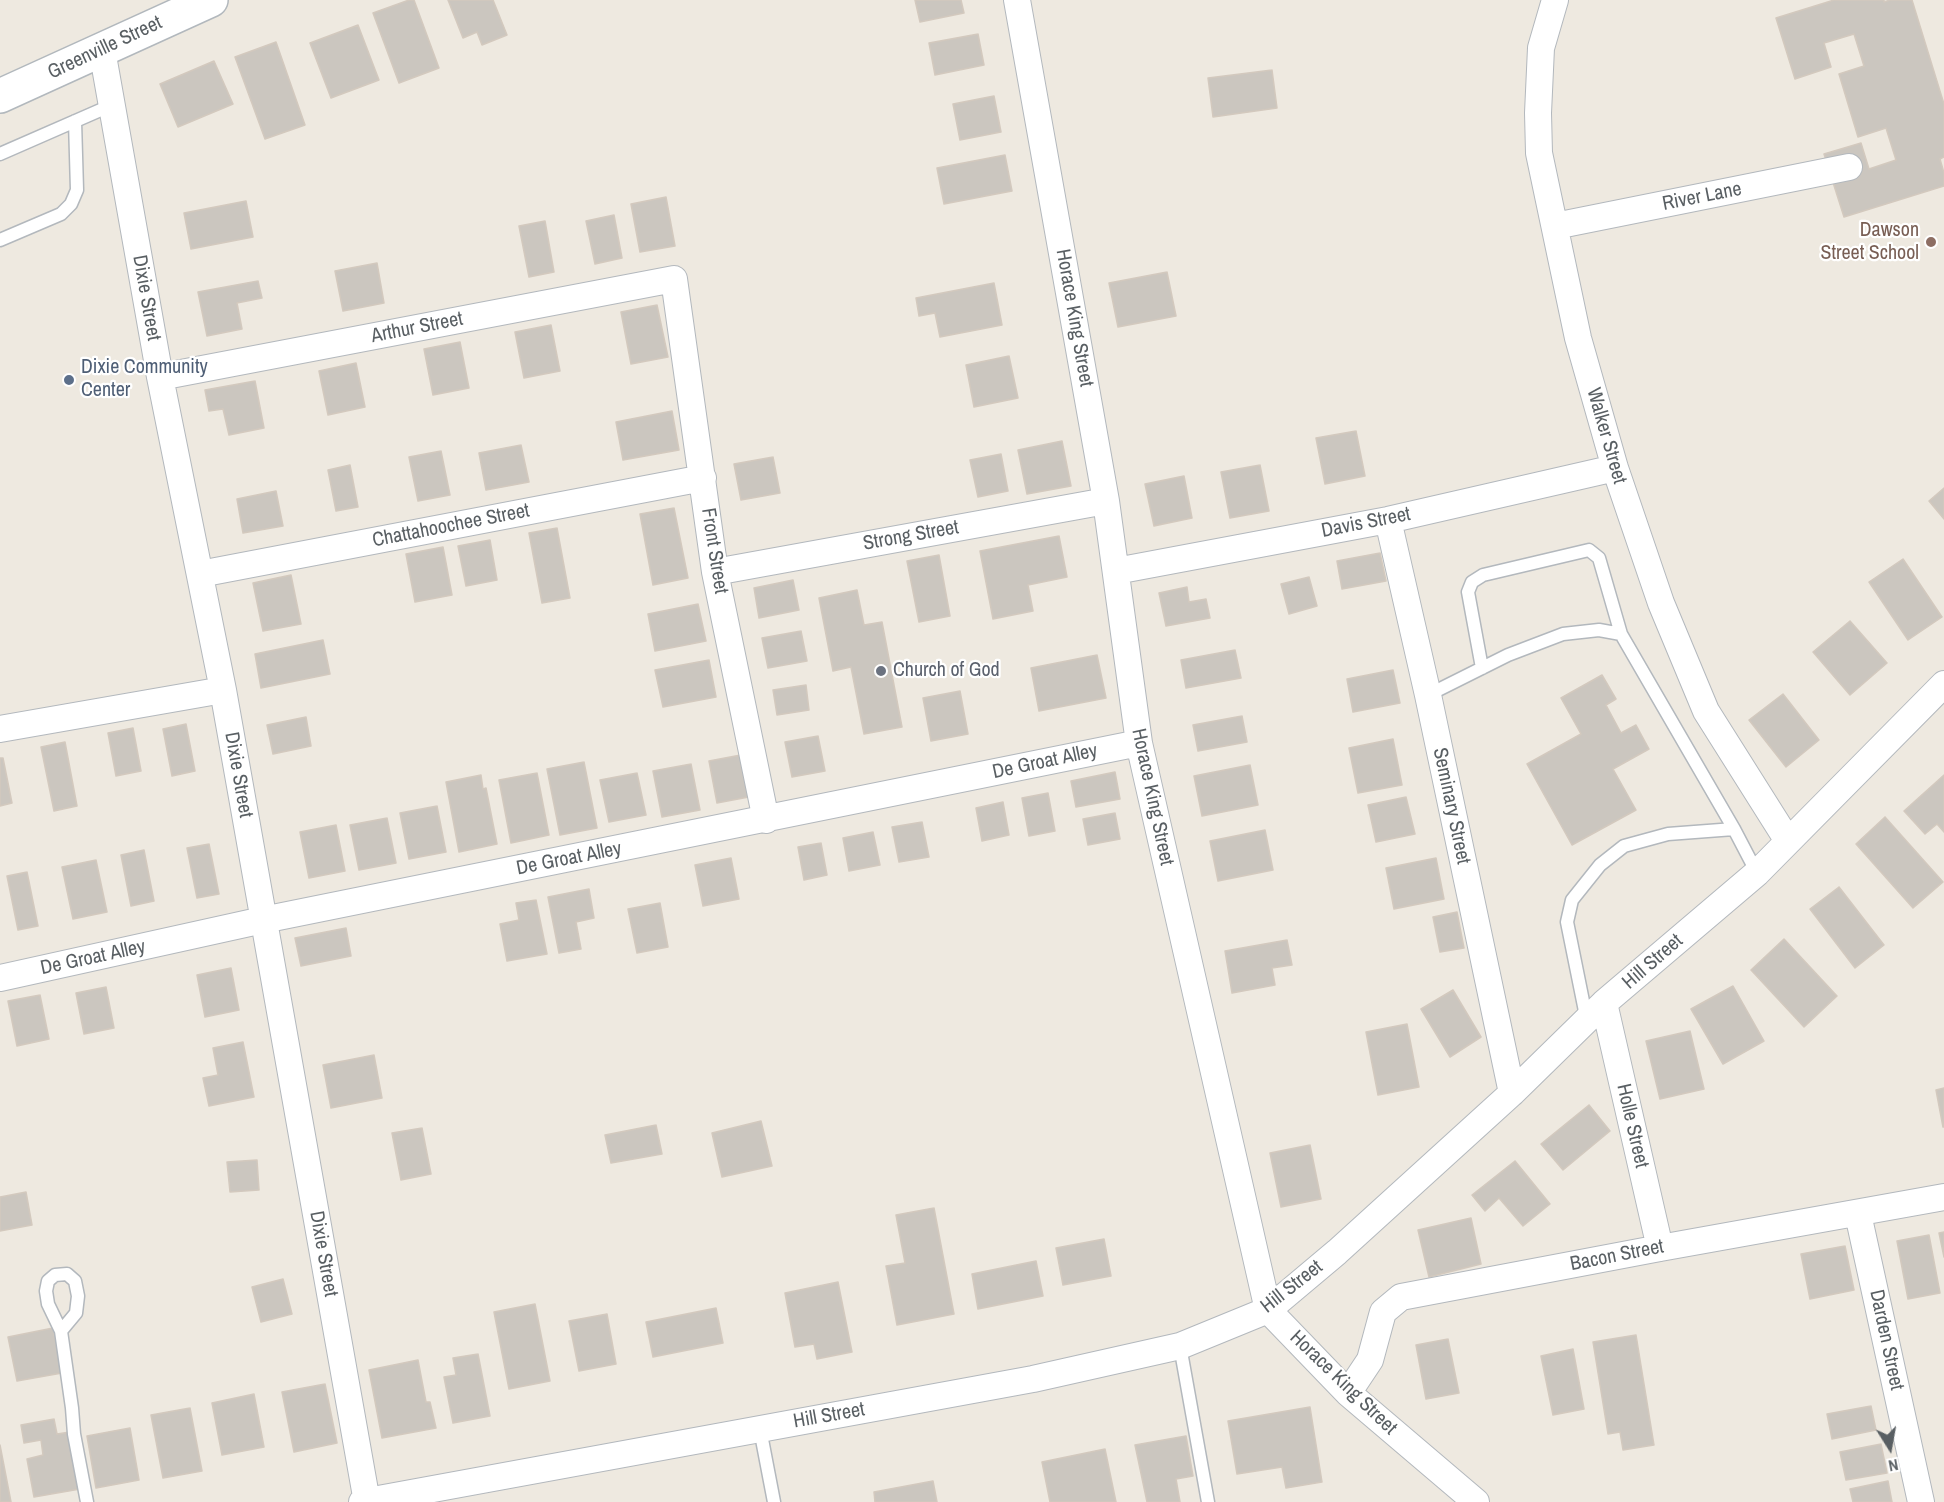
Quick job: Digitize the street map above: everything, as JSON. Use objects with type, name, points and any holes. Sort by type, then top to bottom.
[{"type":"street","name":"Greenville Street","points":[[0,96],[102,50],[175,7],[211,0]]},
{"type":"street","name":"Horace King Street","points":[[1017,0],[1106,501],[1139,743],[1268,1310],[1348,1393],[1476,1502]]},
{"type":"street","name":"Walker Street","points":[[1555,0],[1541,48],[1539,153],[1578,338],[1615,468],[1661,603],[1706,711],[1788,841]]},
{"type":"street","name":"Dixie Street","points":[[102,50],[160,377],[223,690],[366,1502]]},
{"type":"street","name":"River Lane","points":[[1555,226],[1849,167]]},
{"type":"street","name":"Arthur Street","points":[[160,377],[674,279]]},
{"type":"street","name":"Front Street","points":[[674,279],[716,572],[766,820]]},
{"type":"street","name":"Davis Street","points":[[1116,571],[1388,520],[1615,468]]},
{"type":"street","name":"Chattahoochee Street","points":[[200,574],[703,478]]},
{"type":"street","name":"Strong Street","points":[[716,572],[1106,501]]},
{"type":"street","name":"Seminary Street","points":[[1388,520],[1428,695],[1512,1093]]},
{"type":"street","name":"Hill Street","points":[[366,1502],[1032,1379],[1180,1346],[1268,1310],[1337,1252],[1512,1093],[1596,1012],[1757,873],[1944,684]]},
{"type":"street","points":[[0,729],[223,690]]},
{"type":"street","name":"De Groat Alley","points":[[0,978],[263,920],[1139,743]]},
{"type":"street","name":"Holle Street","points":[[1596,1012],[1660,1248]]},
{"type":"street","name":"Bacon Street","points":[[1348,1393],[1370,1360],[1383,1312],[1401,1297],[1944,1197]]},
{"type":"street","name":"Darden Street","points":[[1858,1214],[1921,1502]]},
{"type":"lane","points":[[0,154],[112,105]]},
{"type":"lane","points":[[0,240],[62,214],[71,204],[76,190],[75,121]]},
{"type":"lane","points":[[1482,668],[1468,592],[1472,582],[1483,575],[1589,550],[1599,558],[1621,634],[1757,873]]},
{"type":"lane","points":[[1428,695],[1508,655],[1563,634],[1599,630],[1621,634]]},
{"type":"lane","points":[[1596,1012],[1567,922],[1572,900],[1600,865],[1624,846],[1668,834],[1734,829]]},
{"type":"lane","points":[[61,1331],[74,1434],[87,1502]]},
{"type":"lane","points":[[1180,1346],[1208,1502]]},
{"type":"lane","points":[[760,1429],[774,1502]]},
{"type":"building","points":[[414,0],[439,68],[399,83],[373,13]]},
{"type":"building","points":[[448,0],[493,0],[507,35],[482,45],[477,32],[463,38]]},
{"type":"building","points":[[915,0],[961,0],[964,13],[920,22]]},
{"type":"building","points":[[1834,0],[1884,0],[1884,2],[1912,0],[1944,104],[1944,157],[1940,159],[1944,173],[1944,186],[1844,217],[1824,154],[1861,143],[1869,169],[1896,160],[1886,128],[1858,137],[1839,74],[1864,66],[1854,34],[1824,43],[1831,67],[1795,79],[1776,18]]},
{"type":"building","points":[[358,25],[379,80],[331,98],[310,43]]},
{"type":"building","points":[[978,34],[984,65],[935,75],[929,43]]},
{"type":"building","points":[[276,42],[305,125],[265,139],[235,57]]},
{"type":"building","points":[[214,61],[233,104],[178,127],[160,84]]},
{"type":"building","points":[[1272,70],[1277,108],[1213,117],[1208,78]]},
{"type":"building","points":[[994,96],[1001,132],[960,140],[953,104]]},
{"type":"building","points":[[1005,155],[1012,191],[944,204],[937,168]]},
{"type":"building","points":[[666,197],[675,246],[640,252],[631,204]]},
{"type":"building","points":[[246,201],[253,237],[191,249],[184,213]]},
{"type":"building","points":[[614,215],[622,258],[595,264],[586,221]]},
{"type":"building","points":[[545,221],[554,272],[529,277],[519,226]]},
{"type":"building","points":[[377,263],[384,303],[343,311],[335,271]]},
{"type":"building","points":[[1167,272],[1176,316],[1118,327],[1109,283]]},
{"type":"building","points":[[258,281],[262,298],[237,303],[242,329],[207,336],[198,292]]},
{"type":"building","points":[[994,283],[1002,325],[940,337],[935,313],[919,316],[916,298]]},
{"type":"building","points":[[657,305],[668,357],[631,364],[621,312]]},
{"type":"building","points":[[551,325],[560,371],[524,378],[515,332]]},
{"type":"building","points":[[460,342],[469,388],[433,395],[424,349]]},
{"type":"building","points":[[1009,356],[1018,398],[974,407],[966,365]]},
{"type":"building","points":[[356,363],[365,407],[328,415],[319,371]]},
{"type":"building","points":[[255,381],[264,428],[229,435],[223,409],[209,411],[205,390]]},
{"type":"building","points":[[672,411],[679,450],[623,460],[616,422]]},
{"type":"building","points":[[1356,431],[1365,476],[1325,484],[1316,438]]},
{"type":"building","points":[[1062,441],[1071,486],[1027,494],[1018,450]]},
{"type":"building","points":[[521,445],[529,482],[486,490],[479,453]]},
{"type":"building","points":[[441,451],[450,495],[418,501],[409,457]]},
{"type":"building","points":[[1001,454],[1008,491],[978,497],[970,460]]},
{"type":"building","points":[[773,457],[780,493],[741,500],[734,464]]},
{"type":"building","points":[[350,465],[358,507],[336,511],[328,470]]},
{"type":"building","points":[[1260,465],[1269,511],[1230,518],[1221,472]]},
{"type":"building","points":[[1184,476],[1192,518],[1154,526],[1145,484]]},
{"type":"building","points":[[1944,488],[1944,519],[1929,501]]},
{"type":"building","points":[[276,491],[283,526],[243,533],[237,499]]},
{"type":"building","points":[[674,508],[688,578],[653,585],[640,514]]},
{"type":"building","points":[[557,528],[570,598],[542,603],[529,533]]},
{"type":"building","points":[[1059,536],[1067,577],[1028,585],[1033,611],[993,619],[980,551]]},
{"type":"building","points":[[490,540],[497,580],[466,586],[458,546]]},
{"type":"building","points":[[443,547],[452,595],[415,602],[406,554]]},
{"type":"building","points":[[1380,553],[1386,581],[1342,589],[1337,561]]},
{"type":"building","points":[[939,555],[950,616],[919,622],[907,561]]},
{"type":"building","points":[[1903,559],[1942,617],[1908,640],[1869,582]]},
{"type":"building","points":[[291,575],[301,624],[263,631],[253,583]]},
{"type":"building","points":[[1309,577],[1317,606],[1289,614],[1281,584]]},
{"type":"building","points":[[793,580],[799,610],[759,618],[754,588]]},
{"type":"building","points":[[1187,587],[1189,602],[1206,599],[1210,618],[1166,626],[1159,593]]},
{"type":"building","points":[[857,590],[864,625],[882,622],[902,727],[864,734],[851,667],[833,671],[819,598]]},
{"type":"building","points":[[698,604],[706,641],[655,651],[648,614]]},
{"type":"building","points":[[1850,621],[1887,663],[1850,695],[1813,652]]},
{"type":"building","points":[[801,631],[807,661],[768,668],[762,638]]},
{"type":"building","points":[[323,640],[330,674],[261,688],[255,654]]},
{"type":"building","points":[[1235,650],[1241,678],[1186,688],[1181,660]]},
{"type":"building","points":[[1097,655],[1106,698],[1039,711],[1031,668]]},
{"type":"building","points":[[709,660],[716,697],[663,707],[655,670]]},
{"type":"building","points":[[1393,670],[1400,703],[1353,712],[1347,679]]},
{"type":"building","points":[[1602,675],[1616,699],[1606,705],[1621,733],[1636,725],[1649,749],[1613,769],[1636,810],[1572,845],[1527,764],[1581,734],[1561,698]]},
{"type":"building","points":[[806,685],[809,710],[777,715],[773,690]]},
{"type":"building","points":[[960,691],[968,734],[931,741],[923,698]]},
{"type":"building","points":[[1783,694],[1819,740],[1786,767],[1749,720]]},
{"type":"building","points":[[1242,716],[1247,742],[1198,751],[1193,725]]},
{"type":"building","points":[[306,717],[311,746],[273,754],[267,725]]},
{"type":"building","points":[[186,724],[195,771],[172,776],[163,729]]},
{"type":"building","points":[[133,728],[141,771],[116,776],[108,733]]},
{"type":"building","points":[[818,736],[825,771],[792,777],[785,742]]},
{"type":"building","points":[[1393,739],[1402,785],[1358,793],[1349,748]]},
{"type":"building","points":[[65,742],[77,806],[54,811],[41,747]]},
{"type":"building","points":[[746,754],[754,796],[717,803],[709,761]]},
{"type":"building","points":[[0,758],[3,758],[12,803],[0,806]]},
{"type":"building","points":[[584,762],[597,828],[560,835],[547,769]]},
{"type":"building","points":[[691,764],[700,810],[662,817],[653,771]]},
{"type":"building","points":[[1250,765],[1258,805],[1202,816],[1194,776]]},
{"type":"building","points":[[1115,772],[1120,799],[1076,807],[1071,781]]},
{"type":"building","points":[[537,773],[549,835],[511,843],[499,780]]},
{"type":"building","points":[[637,773],[646,815],[609,822],[600,780]]},
{"type":"building","points":[[481,775],[483,789],[486,788],[497,844],[459,852],[446,782]]},
{"type":"building","points":[[1944,775],[1944,832],[1937,824],[1925,834],[1904,811]]},
{"type":"building","points":[[1048,793],[1055,831],[1029,836],[1022,798]]},
{"type":"building","points":[[1406,797],[1415,834],[1376,842],[1368,805]]},
{"type":"building","points":[[1003,802],[1009,835],[982,841],[976,808]]},
{"type":"building","points":[[437,806],[446,852],[409,859],[400,813]]},
{"type":"building","points":[[1115,813],[1120,839],[1088,845],[1083,819]]},
{"type":"building","points":[[1885,817],[1943,882],[1913,908],[1856,844]]},
{"type":"building","points":[[387,818],[396,863],[359,870],[350,825]]},
{"type":"building","points":[[922,822],[929,857],[899,862],[892,827]]},
{"type":"building","points":[[336,825],[345,871],[309,878],[300,832]]},
{"type":"building","points":[[1265,830],[1273,870],[1218,881],[1210,841]]},
{"type":"building","points":[[873,832],[880,865],[849,871],[843,838]]},
{"type":"building","points":[[821,843],[827,875],[804,880],[798,847]]},
{"type":"building","points":[[209,844],[219,894],[197,898],[187,848]]},
{"type":"building","points":[[144,850],[154,901],[131,906],[121,855]]},
{"type":"building","points":[[731,858],[739,899],[703,906],[695,865]]},
{"type":"building","points":[[1436,858],[1444,899],[1394,909],[1386,868]]},
{"type":"building","points":[[96,860],[107,912],[73,919],[62,867]]},
{"type":"building","points":[[27,872],[38,926],[18,930],[7,876]]},
{"type":"building","points":[[1839,887],[1884,945],[1855,968],[1810,909]]},
{"type":"building","points":[[589,889],[594,918],[576,922],[581,949],[559,953],[548,897]]},
{"type":"building","points":[[536,900],[547,954],[507,961],[500,924],[519,920],[516,903]]},
{"type":"building","points":[[660,903],[668,947],[637,953],[628,909]]},
{"type":"building","points":[[1457,912],[1464,948],[1440,952],[1433,917]]},
{"type":"building","points":[[346,928],[351,956],[301,966],[295,938]]},
{"type":"building","points":[[1784,939],[1837,996],[1804,1027],[1751,970]]},
{"type":"building","points":[[1287,940],[1292,965],[1272,968],[1275,985],[1232,993],[1225,951]]},
{"type":"building","points":[[231,968],[239,1010],[205,1017],[197,975]]},
{"type":"building","points":[[1733,986],[1764,1041],[1723,1064],[1691,1009]]},
{"type":"building","points":[[106,987],[114,1028],[84,1034],[76,993]]},
{"type":"building","points":[[1453,990],[1481,1037],[1450,1057],[1421,1009]]},
{"type":"building","points":[[40,995],[49,1039],[17,1046],[8,1001]]},
{"type":"building","points":[[1407,1024],[1419,1087],[1378,1095],[1366,1032]]},
{"type":"building","points":[[1690,1031],[1704,1089],[1660,1099],[1646,1041]]},
{"type":"building","points":[[243,1042],[254,1097],[209,1106],[203,1078],[218,1075],[213,1048]]},
{"type":"building","points":[[374,1055],[382,1098],[331,1108],[323,1065]]},
{"type":"building","points":[[1944,1088],[1944,1127],[1943,1127],[1936,1090]]},
{"type":"building","points":[[1589,1105],[1610,1131],[1563,1170],[1541,1144]]},
{"type":"building","points":[[761,1121],[772,1166],[722,1177],[712,1133]]},
{"type":"building","points":[[656,1125],[662,1154],[611,1163],[605,1135]]},
{"type":"building","points":[[422,1128],[431,1174],[401,1180],[392,1133]]},
{"type":"building","points":[[1310,1145],[1321,1199],[1281,1207],[1270,1153]]},
{"type":"building","points":[[257,1160],[259,1190],[230,1192],[227,1162]]},
{"type":"building","points":[[1515,1161],[1550,1204],[1523,1226],[1499,1198],[1485,1211],[1472,1195]]},
{"type":"building","points":[[26,1192],[32,1225],[0,1231],[0,1197]]},
{"type":"building","points":[[934,1208],[954,1314],[897,1325],[886,1266],[905,1263],[896,1215]]},
{"type":"building","points":[[1471,1218],[1481,1264],[1429,1277],[1418,1230]]},
{"type":"building","points":[[1944,1232],[1944,1257],[1939,1233]]},
{"type":"building","points":[[1929,1235],[1940,1293],[1908,1299],[1897,1241]]},
{"type":"building","points":[[1104,1239],[1111,1276],[1063,1285],[1056,1248]]},
{"type":"building","points":[[1845,1246],[1854,1290],[1810,1299],[1801,1254]]},
{"type":"building","points":[[1036,1261],[1043,1296],[978,1309],[972,1274]]},
{"type":"building","points":[[283,1279],[292,1314],[261,1322],[252,1287]]},
{"type":"building","points":[[838,1282],[852,1352],[817,1359],[814,1344],[795,1347],[785,1293]]},
{"type":"building","points":[[535,1304],[550,1381],[509,1389],[494,1312]]},
{"type":"building","points":[[716,1308],[723,1343],[653,1357],[646,1322]]},
{"type":"building","points":[[607,1314],[616,1364],[579,1371],[569,1321]]},
{"type":"building","points":[[53,1328],[62,1373],[17,1381],[8,1337]]},
{"type":"building","points":[[1636,1335],[1654,1445],[1623,1450],[1620,1432],[1608,1434],[1593,1342]]},
{"type":"building","points":[[1448,1339],[1459,1393],[1426,1399],[1416,1345]]},
{"type":"building","points":[[1573,1349],[1584,1409],[1553,1415],[1541,1356]]},
{"type":"building","points":[[478,1354],[490,1416],[453,1423],[444,1377],[456,1375],[453,1358]]},
{"type":"building","points":[[418,1360],[426,1402],[430,1402],[436,1428],[382,1438],[369,1370]]},
{"type":"building","points":[[325,1384],[337,1443],[294,1452],[282,1392]]},
{"type":"building","points":[[254,1394],[264,1447],[222,1455],[212,1403]]},
{"type":"building","points":[[1871,1406],[1876,1430],[1832,1439],[1827,1414]]},
{"type":"building","points":[[1310,1407],[1322,1482],[1286,1488],[1282,1467],[1237,1474],[1228,1421]]},
{"type":"building","points":[[190,1408],[202,1471],[163,1478],[151,1415]]},
{"type":"building","points":[[54,1419],[57,1434],[70,1432],[80,1489],[34,1497],[27,1459],[43,1455],[41,1440],[24,1443],[21,1425]]},
{"type":"building","points":[[130,1428],[139,1480],[96,1488],[87,1436]]},
{"type":"building","points":[[1186,1436],[1193,1476],[1176,1479],[1180,1502],[1147,1502],[1135,1445]]},
{"type":"building","points":[[1881,1444],[1887,1473],[1846,1480],[1840,1452]]},
{"type":"building","points":[[0,1445],[11,1502],[0,1502]]},
{"type":"building","points":[[1105,1449],[1116,1502],[1050,1502],[1042,1462]]},
{"type":"building","points":[[933,1481],[937,1502],[875,1502],[874,1492]]},
{"type":"building","points":[[1888,1481],[1892,1502],[1853,1502],[1850,1489]]},
{"type":"place","name":"Dawson Street School","points":[[1931,242]]},
{"type":"place","name":"Dixie Community Center","points":[[69,380]]},
{"type":"place","name":"Church of God","points":[[881,671]]}]
